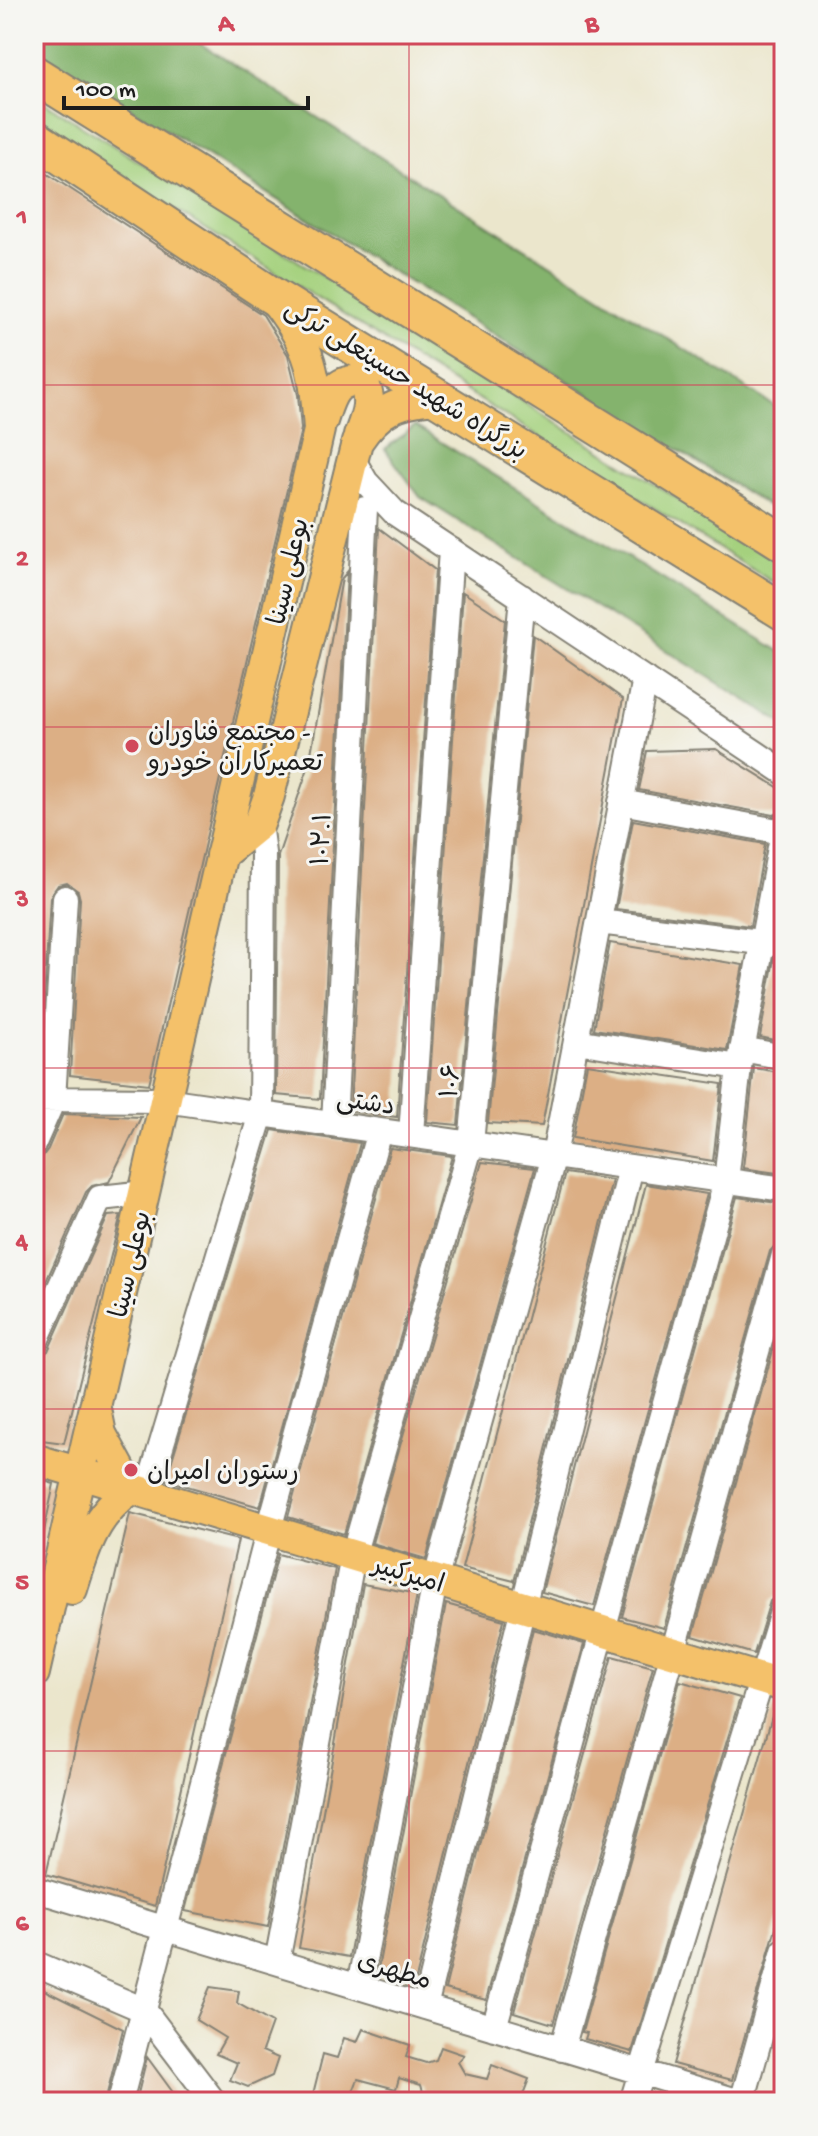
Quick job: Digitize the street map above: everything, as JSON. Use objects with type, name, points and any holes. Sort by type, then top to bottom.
[{"type":"highway","points":[[34,74],[784,543]]},
{"type":"highway","name":"بزرگراه شهید حسینعلی ترکی","points":[[34,138],[271,295],[784,612]]},
{"type":"main road","name":"بوعلی سینا","points":[[34,1673],[319,430],[315,375],[301,334],[271,295]]},
{"type":"main road","points":[[319,430],[333,389],[345,380],[362,381],[369,392],[368,412],[355,451]]},
{"type":"main road","name":"بوعلی سینا","points":[[259,824],[355,451],[385,411],[406,400],[440,398]]},
{"type":"main road","points":[[221,855],[259,824]]},
{"type":"main road","points":[[43,1634],[72,1589],[96,1522],[111,1503],[139,1491],[101,1434],[96,1407]]},
{"type":"main road","points":[[34,1460],[51,1477],[68,1527]]},
{"type":"main road","name":"امیرکبیر","points":[[34,1460],[774,1683]]},
{"type":"street","points":[[355,451],[366,482],[395,513],[784,772]]},
{"type":"street","points":[[336,524],[354,511],[365,509],[395,513]]},
{"type":"street","name":"۱۰۲.۱","points":[[334,1124],[365,509]]},
{"type":"street","points":[[411,1135],[451,550]]},
{"type":"street","name":"۱۰۶","points":[[277,1962],[353,1556],[471,1144],[522,597]]},
{"type":"street","points":[[359,1987],[435,1581],[554,1156],[645,679]]},
{"type":"street","points":[[494,2028],[726,1181],[741,1058],[773,943],[783,829],[621,802]]},
{"type":"street","points":[[139,1491],[261,1114],[263,853],[259,824]]},
{"type":"street","points":[[34,1143],[43,1100],[65,898]]},
{"type":"street","points":[[599,922],[773,943]]},
{"type":"street","points":[[576,1041],[741,1058],[784,1057]]},
{"type":"street","name":"دشتی","points":[[43,1100],[165,1100],[784,1189]]},
{"type":"street","points":[[120,2102],[269,1529],[379,1131]]},
{"type":"street","points":[[425,2007],[631,1167]]},
{"type":"street","points":[[34,1345],[100,1198],[146,1193]]},
{"type":"street","points":[[562,2049],[784,1255]]},
{"type":"street","points":[[632,2102],[774,1683],[784,1606]]},
{"type":"street","name":"مطهری","points":[[34,1889],[741,2102]]},
{"type":"street","points":[[741,2102],[784,1951]]},
{"type":"street","points":[[34,1963],[144,2010],[214,2102]]},
{"type":"green space","points":[[34,34],[185,34],[784,412],[784,516],[34,48]]},
{"type":"green space","points":[[34,96],[784,565],[784,589],[34,122]]},
{"type":"green space","points":[[415,426],[784,654],[784,724],[420,497],[385,449]]},
{"type":"building","name":"مجتمع فناوران - تعمیرکاران خودرو","points":[[34,165],[263,315],[288,355],[298,395],[301,429],[149,1084],[70,1075],[80,899],[78,891],[67,883],[58,885],[50,897],[40,1072],[34,1071]]},
{"type":"building","points":[[379,528],[435,570],[397,1117],[350,1111]]},
{"type":"building","points":[[347,572],[320,1099],[276,1095],[278,856],[309,765],[342,578]]},
{"type":"building","points":[[463,592],[505,620],[458,1125],[427,1122]]},
{"type":"building","points":[[533,635],[623,699],[542,1126],[488,1123]]},
{"type":"building","points":[[716,749],[784,791],[781,812],[774,815],[639,790],[647,751]]},
{"type":"building","points":[[633,820],[765,844],[750,926],[616,909]]},
{"type":"building","points":[[610,943],[743,965],[727,1050],[594,1029]]},
{"type":"building","points":[[774,959],[784,960],[784,1042],[760,1037]]},
{"type":"building","points":[[587,1064],[722,1084],[713,1161],[573,1138]]},
{"type":"building","points":[[754,1068],[784,1073],[784,1174],[743,1168]]},
{"type":"building","points":[[63,1114],[141,1117],[109,1182],[92,1186],[86,1192],[34,1308],[34,1168],[48,1149]]},
{"type":"building","points":[[272,1130],[360,1143],[260,1507],[166,1480]]},
{"type":"building","points":[[390,1148],[452,1156],[344,1534],[288,1517]]},
{"type":"building","points":[[482,1162],[535,1168],[426,1559],[372,1543]]},
{"type":"building","points":[[565,1173],[612,1180],[514,1581],[462,1568]]},
{"type":"building","points":[[646,1184],[707,1194],[594,1606],[542,1592]]},
{"type":"building","points":[[737,1197],[784,1204],[784,1229],[781,1240],[770,1251],[664,1628],[622,1617]]},
{"type":"building","points":[[121,1215],[64,1443],[34,1439],[34,1360],[48,1351],[108,1216]]},
{"type":"building","points":[[784,1311],[784,1591],[770,1601],[754,1654],[693,1636]]},
{"type":"building","points":[[34,1478],[54,1484],[40,1550],[34,1550]]},
{"type":"building","points":[[130,1513],[238,1540],[155,1906],[46,1874]]},
{"type":"building","points":[[278,1554],[335,1569],[268,1927],[185,1911]]},
{"type":"building","points":[[363,1584],[417,1594],[349,1957],[299,1948]]},
{"type":"building","points":[[446,1604],[504,1620],[416,1979],[378,1969]]},
{"type":"building","points":[[533,1629],[584,1644],[486,2000],[445,1989]]},
{"type":"building","points":[[612,1656],[653,1667],[553,2024],[514,2012]]},
{"type":"building","points":[[680,1681],[740,1698],[632,2052],[585,2039],[587,2033],[582,2032]]},
{"type":"building","points":[[776,1702],[784,1704],[784,1900],[732,2080],[673,2064]]},
{"type":"building","points":[[34,1985],[123,2029],[105,2102],[34,2102]]},
{"type":"building","points":[[210,1987],[239,1991],[237,2003],[272,2023],[262,2051],[278,2058],[272,2076],[248,2087],[230,2080],[237,2063],[216,2054],[225,2038],[196,2020]]},
{"type":"building","points":[[363,2029],[410,2045],[406,2057],[426,2063],[436,2060],[441,2047],[464,2055],[458,2062],[465,2074],[487,2079],[492,2065],[529,2079],[520,2102],[475,2102],[460,2094],[450,2102],[426,2102],[421,2085],[399,2078],[396,2089],[358,2079],[349,2102],[311,2102],[323,2054],[337,2058],[344,2038],[357,2042]]},
{"type":"building","points":[[147,2057],[180,2102],[136,2102]]},
{"type":"place","name":"مجتمع فناوران - تعمیرکاران خودرو","points":[[132,746]]},
{"type":"place","name":"رستوران امیران","points":[[131,1470]]}]
